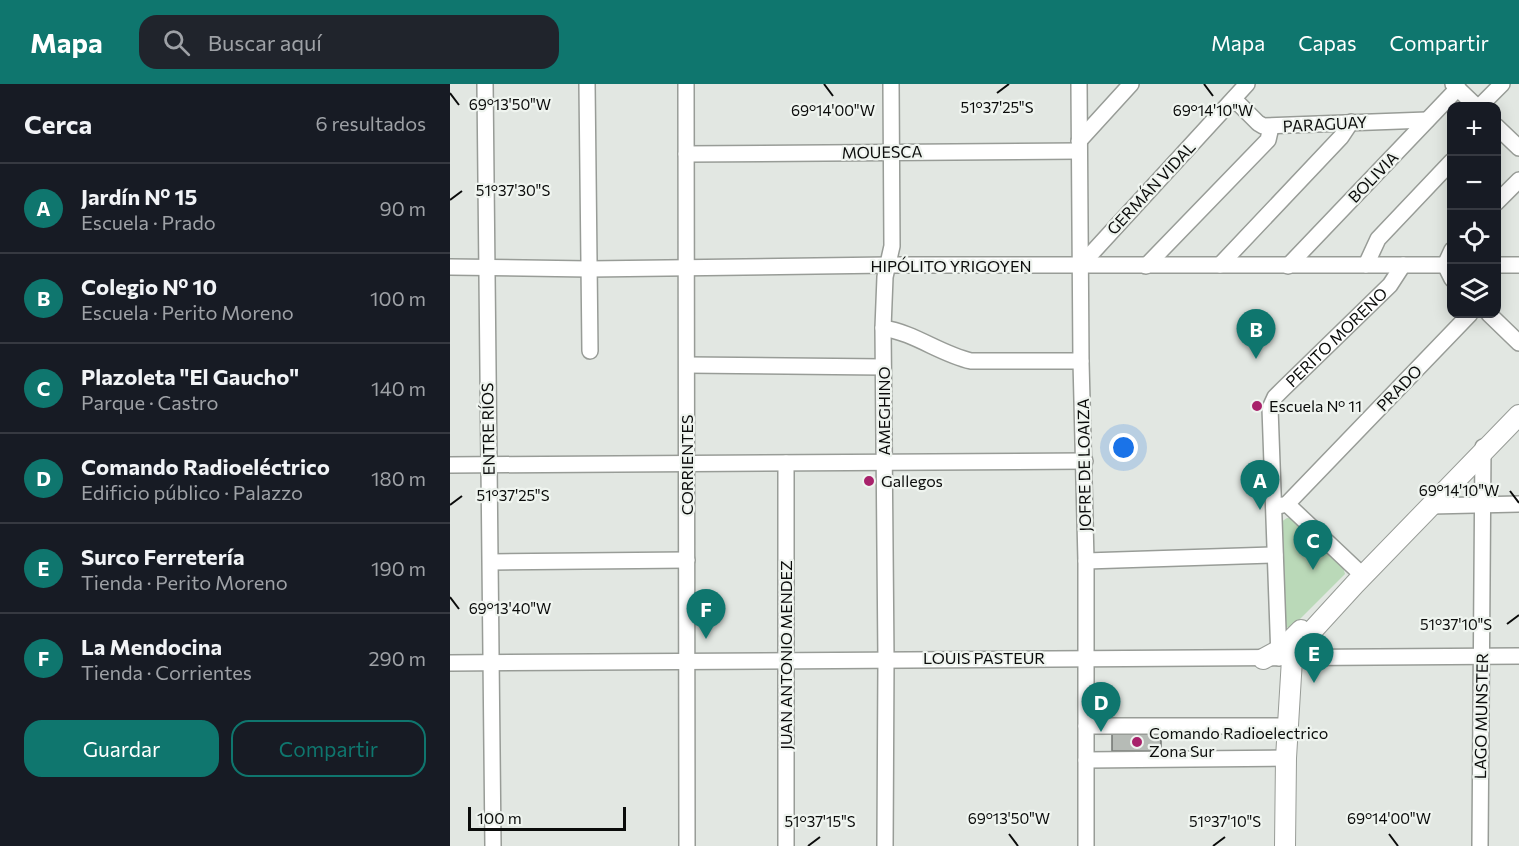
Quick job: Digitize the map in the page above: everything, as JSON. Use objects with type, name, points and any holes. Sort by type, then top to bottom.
[{"type":"main road","points":[[1278,657],[1302,643],[1431,506],[1519,404]]},
{"type":"main road","points":[[1285,846],[1287,726],[1278,657],[1295,636],[1358,571],[1483,446],[1519,415]]},
{"type":"street","name":"ENTRE RÍOS","points":[[485,84],[493,846]]},
{"type":"street","points":[[587,84],[590,351]]},
{"type":"street","name":"CORRIENTES","points":[[686,84],[687,846]]},
{"type":"street","name":"AMEGHINO","points":[[885,846],[883,328],[885,277],[892,246],[891,84]]},
{"type":"street","name":"JOFRE DE LOAIZA","points":[[1078,84],[1081,361],[1085,461],[1086,846]]},
{"type":"street","points":[[1079,146],[1131,84]]},
{"type":"street","name":"GERMÁN VIDAL","points":[[1080,266],[1247,84]]},
{"type":"street","points":[[1483,102],[1503,84]]},
{"type":"street","points":[[1456,86],[1474,102]]},
{"type":"street","name":"BOLIVIA","points":[[1288,266],[1427,120],[1456,86]]},
{"type":"street","name":"PARAGUAY","points":[[1234,99],[1258,123],[1271,127],[1427,120]]},
{"type":"street","points":[[1220,265],[1341,137],[1351,123]]},
{"type":"street","points":[[1146,266],[1268,140],[1271,127]]},
{"type":"street","points":[[1501,130],[1519,148]]},
{"type":"street","name":"MOUESCA","points":[[686,154],[891,152],[1079,146]]},
{"type":"street","points":[[1366,265],[1378,239],[1447,166]]},
{"type":"street","points":[[1501,199],[1519,180]]},
{"type":"street","name":"HIPÓLITO YRIGOYEN","points":[[450,267],[589,269],[1403,265],[1447,270]]},
{"type":"street","name":"PERITO MORENO","points":[[1281,506],[1270,408],[1275,397],[1390,285],[1403,265]]},
{"type":"street","points":[[1501,265],[1519,265]]},
{"type":"street","name":"PRADO","points":[[1281,506],[1466,318]]},
{"type":"street","points":[[1493,318],[1519,343]]},
{"type":"street","points":[[883,328],[908,333],[957,358],[971,361],[1081,361]]},
{"type":"street","points":[[687,365],[884,367]]},
{"type":"street","name":"LAGO MUNSTER","points":[[1480,846],[1483,446]]},
{"type":"street","points":[[450,465],[1085,461]]},
{"type":"street","name":"JUAN ANTONIO MENDEZ","points":[[786,463],[786,846]]},
{"type":"street","points":[[1431,506],[1519,504]]},
{"type":"street","points":[[1278,657],[1275,555],[1281,506]]},
{"type":"street","points":[[1281,506],[1358,571]]},
{"type":"street","points":[[1086,561],[1275,555]]},
{"type":"street","points":[[491,562],[687,560]]},
{"type":"street","name":"LOUIS PASTEUR","points":[[450,663],[1086,657],[1519,656]]},
{"type":"street","points":[[1086,726],[1287,726]]},
{"type":"street","points":[[1086,760],[1286,758]]},
{"type":"green space","points":[[1287,518],[1294,518],[1343,567],[1345,574],[1291,628],[1284,627],[1281,522]]},
{"type":"building","name":"Comando Radioelectrico Zona Sur","points":[[1112,734],[1161,734],[1161,751],[1112,751]]},
{"type":"place","name":"Colegio Nº 10","points":[[1256,359]]},
{"type":"place","name":"Escuela Nº 11","points":[[1257,406]]},
{"type":"place","name":"Gallegos","points":[[869,481]]},
{"type":"place","name":"Jardín Nº 15","points":[[1260,510]]},
{"type":"place","name":"Plazoleta \"El Gaucho\"","points":[[1313,570]]},
{"type":"place","name":"La Mendocina","points":[[706,639]]},
{"type":"place","name":"Surco Ferretería","points":[[1314,683]]},
{"type":"place","name":"Comando Radioeléctrico","points":[[1101,732]]},
{"type":"place","name":"Comando Radioelectrico Zona Sur","points":[[1137,742]]}]
